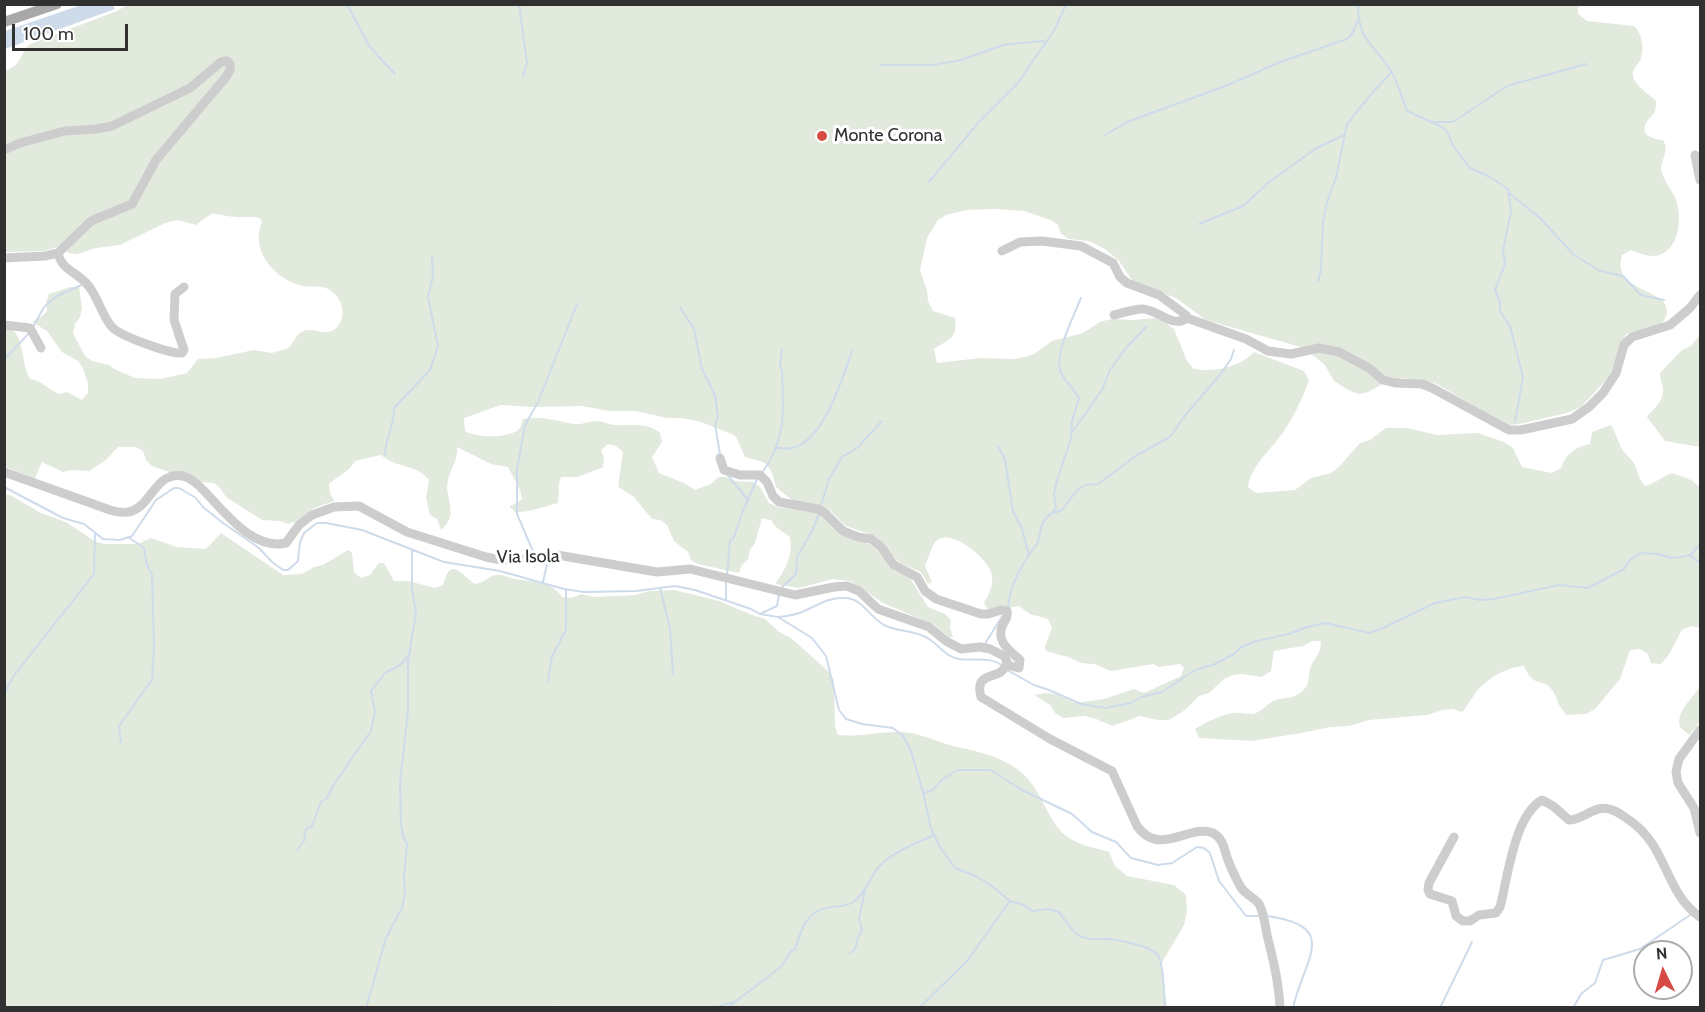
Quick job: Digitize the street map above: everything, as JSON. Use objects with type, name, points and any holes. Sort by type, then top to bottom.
[{"type":"main road","points":[[4,22],[57,4]]},
{"type":"street","points":[[4,150],[20,143],[65,131],[112,126],[190,88],[221,62],[227,61],[230,64],[226,77],[156,160],[132,204],[91,221],[58,253],[4,258]]},
{"type":"street","points":[[1695,155],[1701,180]]},
{"type":"street","points":[[1002,251],[1020,242],[1058,242],[1081,246],[1113,263],[1120,277],[1127,283],[1170,302],[1187,318],[1246,339],[1268,351],[1291,354],[1319,348],[1339,352],[1369,368],[1383,380],[1422,384],[1509,430],[1572,419],[1603,393],[1616,373],[1624,345],[1632,337],[1670,325],[1701,295]]},
{"type":"street","points":[[58,253],[63,264],[87,284],[112,328],[173,353],[182,353],[184,350],[174,320],[173,306],[175,294],[183,287]]},
{"type":"street","points":[[1114,315],[1141,309],[1151,310],[1172,321],[1183,321],[1187,318]]},
{"type":"street","points":[[4,325],[30,328],[41,348]]},
{"type":"street","points":[[720,458],[724,470],[740,475],[760,475],[779,502],[818,509],[843,531],[871,539],[894,565],[917,577],[925,591],[936,599],[981,614],[1007,611],[1008,615],[1000,630],[1000,637],[1002,644],[1020,660],[1021,665],[1019,668],[1007,665],[1001,672],[985,677],[980,683],[981,697],[1112,771],[1142,834],[1160,839],[1173,839],[1200,832],[1211,832],[1220,838],[1242,889],[1258,903],[1262,913],[1276,973],[1280,1008]]},
{"type":"street","name":"Via Isola","points":[[4,472],[123,513],[137,508],[156,486],[168,478],[184,477],[194,481],[233,521],[267,544],[286,543],[304,520],[322,510],[346,505],[359,506],[407,532],[501,560],[556,555],[657,572],[690,569],[795,595],[847,586],[859,591],[878,609],[929,627],[946,641],[961,649],[980,647],[1004,656],[1007,665]]},
{"type":"street","points":[[1701,730],[1677,765],[1677,777],[1682,791],[1694,808],[1701,833]]},
{"type":"street","points":[[1454,837],[1429,883],[1428,892],[1452,901],[1456,916],[1463,921],[1470,921],[1484,914],[1496,913],[1500,907],[1520,828],[1542,800],[1569,819],[1606,808],[1622,814],[1635,824],[1656,848],[1678,894],[1701,917]]},
{"type":"shaded area","points":[[127,5],[1582,5],[1578,8],[1578,14],[1587,21],[1634,26],[1639,33],[1642,41],[1642,54],[1633,71],[1633,76],[1639,86],[1656,101],[1655,111],[1646,123],[1645,131],[1652,138],[1663,140],[1665,144],[1661,170],[1676,200],[1679,223],[1678,232],[1671,246],[1659,255],[1645,255],[1631,250],[1622,255],[1622,272],[1626,278],[1663,302],[1667,309],[1666,316],[1658,325],[1626,334],[1609,377],[1581,407],[1567,413],[1507,425],[1435,383],[1403,378],[1384,383],[1368,392],[1359,394],[1350,391],[1334,381],[1325,365],[1304,348],[1206,320],[1176,298],[1134,283],[1119,261],[1105,249],[1089,241],[1069,239],[1061,234],[1058,225],[1051,220],[1024,211],[966,210],[946,215],[938,220],[927,238],[920,270],[933,311],[955,318],[956,325],[954,334],[934,349],[937,363],[980,358],[1014,359],[1034,354],[1052,341],[1083,333],[1100,322],[1111,319],[1155,318],[1174,329],[1187,361],[1194,369],[1226,368],[1241,362],[1254,352],[1304,371],[1309,380],[1297,409],[1250,479],[1248,487],[1256,493],[1295,490],[1311,478],[1331,473],[1360,443],[1370,440],[1386,428],[1407,428],[1437,435],[1478,433],[1504,442],[1513,448],[1522,467],[1552,473],[1561,468],[1572,452],[1590,444],[1592,432],[1611,425],[1622,449],[1634,463],[1645,486],[1672,473],[1691,480],[1700,487],[1700,628],[1691,626],[1682,630],[1661,664],[1651,663],[1648,654],[1640,649],[1630,650],[1620,679],[1595,709],[1586,714],[1567,715],[1561,709],[1549,686],[1531,678],[1524,666],[1510,669],[1489,679],[1478,689],[1462,712],[1453,709],[1427,715],[1369,720],[1349,726],[1330,727],[1252,741],[1199,738],[1195,729],[1214,719],[1233,713],[1256,713],[1273,701],[1302,692],[1307,686],[1310,669],[1319,652],[1321,641],[1312,641],[1303,646],[1274,651],[1271,671],[1262,677],[1242,674],[1224,679],[1209,693],[1199,696],[1185,710],[1169,720],[1140,716],[1112,726],[1084,716],[1064,718],[1034,695],[1056,694],[1075,703],[1104,699],[1134,689],[1144,693],[1181,676],[1184,668],[1180,664],[1159,667],[1153,664],[1111,671],[1046,651],[1045,646],[1052,628],[1048,619],[1030,614],[1019,606],[989,611],[984,603],[992,585],[991,572],[983,559],[968,546],[951,538],[936,541],[925,566],[932,582],[928,584],[921,572],[900,563],[875,536],[846,526],[830,510],[793,501],[776,487],[767,465],[745,457],[736,437],[701,422],[636,411],[610,411],[581,406],[501,405],[464,418],[465,431],[485,436],[502,436],[516,432],[523,419],[536,418],[577,424],[599,421],[613,425],[649,427],[660,433],[662,442],[652,457],[659,473],[695,490],[711,484],[718,477],[753,482],[760,487],[769,503],[777,507],[823,515],[840,533],[869,544],[893,570],[910,578],[928,607],[945,614],[951,620],[950,628],[953,637],[949,637],[935,625],[883,603],[850,581],[833,579],[799,588],[775,584],[788,562],[791,544],[790,537],[776,527],[771,520],[762,518],[755,543],[739,573],[698,564],[691,560],[688,552],[674,541],[667,525],[660,520],[652,519],[633,496],[618,487],[623,452],[616,446],[608,444],[601,450],[604,458],[603,467],[578,477],[561,477],[558,503],[515,512],[509,506],[522,499],[508,467],[491,464],[457,447],[447,486],[450,517],[441,530],[437,519],[430,515],[426,498],[429,480],[426,476],[380,455],[355,461],[347,471],[329,484],[334,501],[314,508],[297,521],[288,524],[262,520],[226,497],[214,483],[201,482],[186,474],[169,472],[152,466],[146,460],[143,451],[136,447],[118,447],[106,460],[89,471],[63,472],[42,462],[35,478],[5,467],[5,329],[13,330],[17,335],[30,379],[60,394],[67,392],[82,400],[88,393],[83,368],[78,361],[62,352],[47,331],[32,322],[47,311],[46,302],[49,294],[70,287],[79,287],[82,309],[73,333],[85,356],[135,378],[161,379],[187,373],[198,359],[216,358],[254,350],[272,353],[289,348],[304,331],[329,332],[334,330],[341,321],[343,310],[339,299],[331,291],[323,287],[299,285],[289,281],[266,261],[259,243],[262,222],[257,217],[212,214],[196,225],[178,220],[165,223],[120,245],[96,248],[77,254],[68,253],[64,245],[44,251],[5,252],[5,71],[15,66],[30,44],[117,11]]},
{"type":"shaded area","points":[[1700,335],[1700,447],[1665,441],[1647,417],[1663,396],[1660,373]]},
{"type":"shaded area","points":[[6,495],[10,495],[41,513],[66,522],[96,542],[105,544],[138,544],[151,538],[177,547],[206,549],[221,533],[283,575],[302,574],[348,550],[352,553],[354,572],[361,578],[370,575],[379,563],[384,563],[394,581],[408,581],[435,588],[443,585],[446,576],[453,569],[475,584],[501,575],[547,585],[562,597],[572,598],[581,594],[594,597],[674,590],[719,601],[765,619],[779,632],[791,638],[829,672],[834,680],[835,726],[838,735],[908,733],[1005,761],[1029,780],[1054,823],[1066,836],[1081,844],[1109,852],[1115,866],[1127,876],[1174,885],[1186,895],[1187,911],[1184,925],[1161,964],[1167,1007],[561,1008],[558,1005],[549,1008],[5,1007]]},
{"type":"shaded area","points":[[1700,686],[1700,722],[1689,735],[1680,727],[1680,715]]},
{"type":"water","points":[[81,5],[113,5],[115,9],[5,49],[5,31]]},
{"type":"waterway","points":[[347,4],[369,46],[395,74]]},
{"type":"waterway","points":[[519,4],[527,63],[523,77]]},
{"type":"waterway","points":[[929,182],[978,123],[1018,83],[1055,29],[1066,4]]},
{"type":"waterway","points":[[1358,4],[1364,35],[1391,71],[1407,111],[1447,131],[1453,146],[1470,168],[1508,189],[1511,211],[1503,250],[1505,264],[1495,290],[1500,302],[1500,311],[1510,326],[1523,377],[1515,422]]},
{"type":"waterway","points":[[1105,135],[1127,122],[1228,85],[1280,62],[1347,39],[1352,34],[1358,20]]},
{"type":"waterway","points":[[880,65],[933,65],[961,60],[1003,45],[1042,41],[1046,43]]},
{"type":"waterway","points":[[1434,122],[1453,122],[1507,86],[1586,64]]},
{"type":"waterway","points":[[1318,281],[1321,270],[1323,222],[1327,202],[1336,178],[1347,124],[1392,72]]},
{"type":"waterway","points":[[1199,224],[1243,206],[1268,183],[1315,149],[1344,135]]},
{"type":"waterway","points":[[1509,193],[1540,218],[1574,255],[1600,271],[1623,276],[1641,295],[1664,300]]},
{"type":"waterway","points":[[385,455],[394,408],[430,370],[438,346],[428,297],[433,276],[432,257]]},
{"type":"waterway","points":[[33,327],[44,307],[57,296],[84,284]]},
{"type":"waterway","points":[[1008,608],[1011,591],[1026,559],[1038,543],[1044,521],[1056,509],[1054,493],[1071,439],[1072,421],[1079,398],[1061,374],[1060,354],[1081,298]]},
{"type":"waterway","points":[[535,556],[517,514],[517,469],[525,425],[538,402],[577,304]]},
{"type":"waterway","points":[[680,307],[694,329],[702,369],[715,395],[718,416],[715,425],[720,454]]},
{"type":"waterway","points":[[1073,431],[1102,390],[1110,370],[1126,348],[1147,326]]},
{"type":"waterway","points":[[4,360],[30,332]]},
{"type":"waterway","points":[[762,473],[776,449],[782,425],[783,386],[780,366],[782,350]]},
{"type":"waterway","points":[[1054,513],[1062,510],[1077,490],[1085,485],[1098,484],[1137,455],[1170,437],[1187,413],[1220,375],[1234,350]]},
{"type":"waterway","points":[[777,448],[792,448],[803,443],[813,434],[830,407],[852,351]]},
{"type":"waterway","points":[[821,506],[829,479],[842,457],[857,448],[882,421]]},
{"type":"waterway","points":[[998,446],[1005,459],[1013,511],[1022,529],[1029,555]]},
{"type":"waterway","points":[[727,474],[748,500]]},
{"type":"waterway","points":[[727,576],[730,541],[734,537],[758,477]]},
{"type":"waterway","points":[[4,487],[63,518],[84,524],[103,539],[120,540],[132,536],[156,500],[174,488],[179,488],[196,498],[203,507],[259,548],[283,570],[288,570],[298,561],[300,542],[304,533],[317,523],[326,523],[362,530],[444,562],[500,571],[564,589],[584,592],[636,591],[675,586],[695,590],[760,614],[778,617],[812,638],[826,656],[839,710],[846,719],[862,724],[893,728],[904,737],[911,751],[931,829],[955,868],[976,876],[1010,901],[1024,905],[1032,911],[1049,909],[1059,912],[1080,936],[1128,942],[1156,953],[1162,968],[1165,1008]]},
{"type":"waterway","points":[[780,589],[796,574],[797,557],[819,514]]},
{"type":"waterway","points":[[4,694],[15,674],[94,574],[95,533]]},
{"type":"waterway","points":[[121,742],[119,726],[152,680],[154,646],[152,575],[147,565],[144,548],[128,537]]},
{"type":"waterway","points":[[1007,670],[1034,685],[1081,704],[1105,708],[1131,703],[1141,697],[1162,692],[1195,670],[1213,665],[1234,654],[1241,647],[1256,641],[1326,623],[1369,633],[1435,603],[1465,597],[1480,600],[1494,599],[1559,585],[1588,588],[1624,569],[1629,561],[1640,553],[1672,558],[1681,557],[1691,555],[1700,544]]},
{"type":"waterway","points":[[366,1008],[386,938],[402,908],[405,892],[407,844],[401,824],[400,783],[408,711],[408,661],[416,614],[412,587],[412,550]]},
{"type":"waterway","points":[[1690,556],[1700,562]]},
{"type":"waterway","points":[[537,561],[539,564],[547,564],[543,582]]},
{"type":"waterway","points":[[726,581],[726,600]]},
{"type":"waterway","points":[[660,588],[670,628],[673,674]]},
{"type":"waterway","points":[[548,681],[552,656],[566,630],[566,590]]},
{"type":"waterway","points":[[760,614],[777,606],[779,595]]},
{"type":"waterway","points":[[779,617],[799,613],[833,599],[851,599],[862,605],[880,623],[924,636],[954,658],[988,660],[1003,666]]},
{"type":"waterway","points":[[986,646],[986,642],[1003,615]]},
{"type":"waterway","points":[[297,850],[304,841],[306,829],[312,826],[321,802],[327,798],[334,784],[371,731],[375,712],[371,691],[385,673],[400,665],[410,654]]},
{"type":"waterway","points":[[924,793],[933,790],[943,779],[958,770],[991,770],[1020,789],[1072,814],[1092,832],[1116,842],[1131,858],[1158,865],[1172,863],[1197,847],[1204,848],[1210,853],[1219,881],[1246,916],[1261,916]]},
{"type":"waterway","points":[[727,1008],[782,966],[791,951],[795,949],[800,934],[811,916],[823,909],[845,906],[853,902],[861,895],[883,862],[934,835]]},
{"type":"waterway","points":[[850,953],[855,949],[862,930],[859,919],[865,890]]},
{"type":"waterway","points":[[919,1008],[967,961],[1010,901]]},
{"type":"waterway","points":[[1573,1008],[1581,994],[1595,983],[1603,960],[1640,949],[1693,913]]},
{"type":"waterway","points":[[1267,916],[1290,921],[1304,928],[1311,937],[1312,948],[1309,960],[1293,1008]]},
{"type":"waterway","points":[[1440,1008],[1472,942]]},
{"type":"waterway","points":[[713,1008],[733,1002]]},
{"type":"place","name":"Monte Corona","points":[[822,136]]}]
